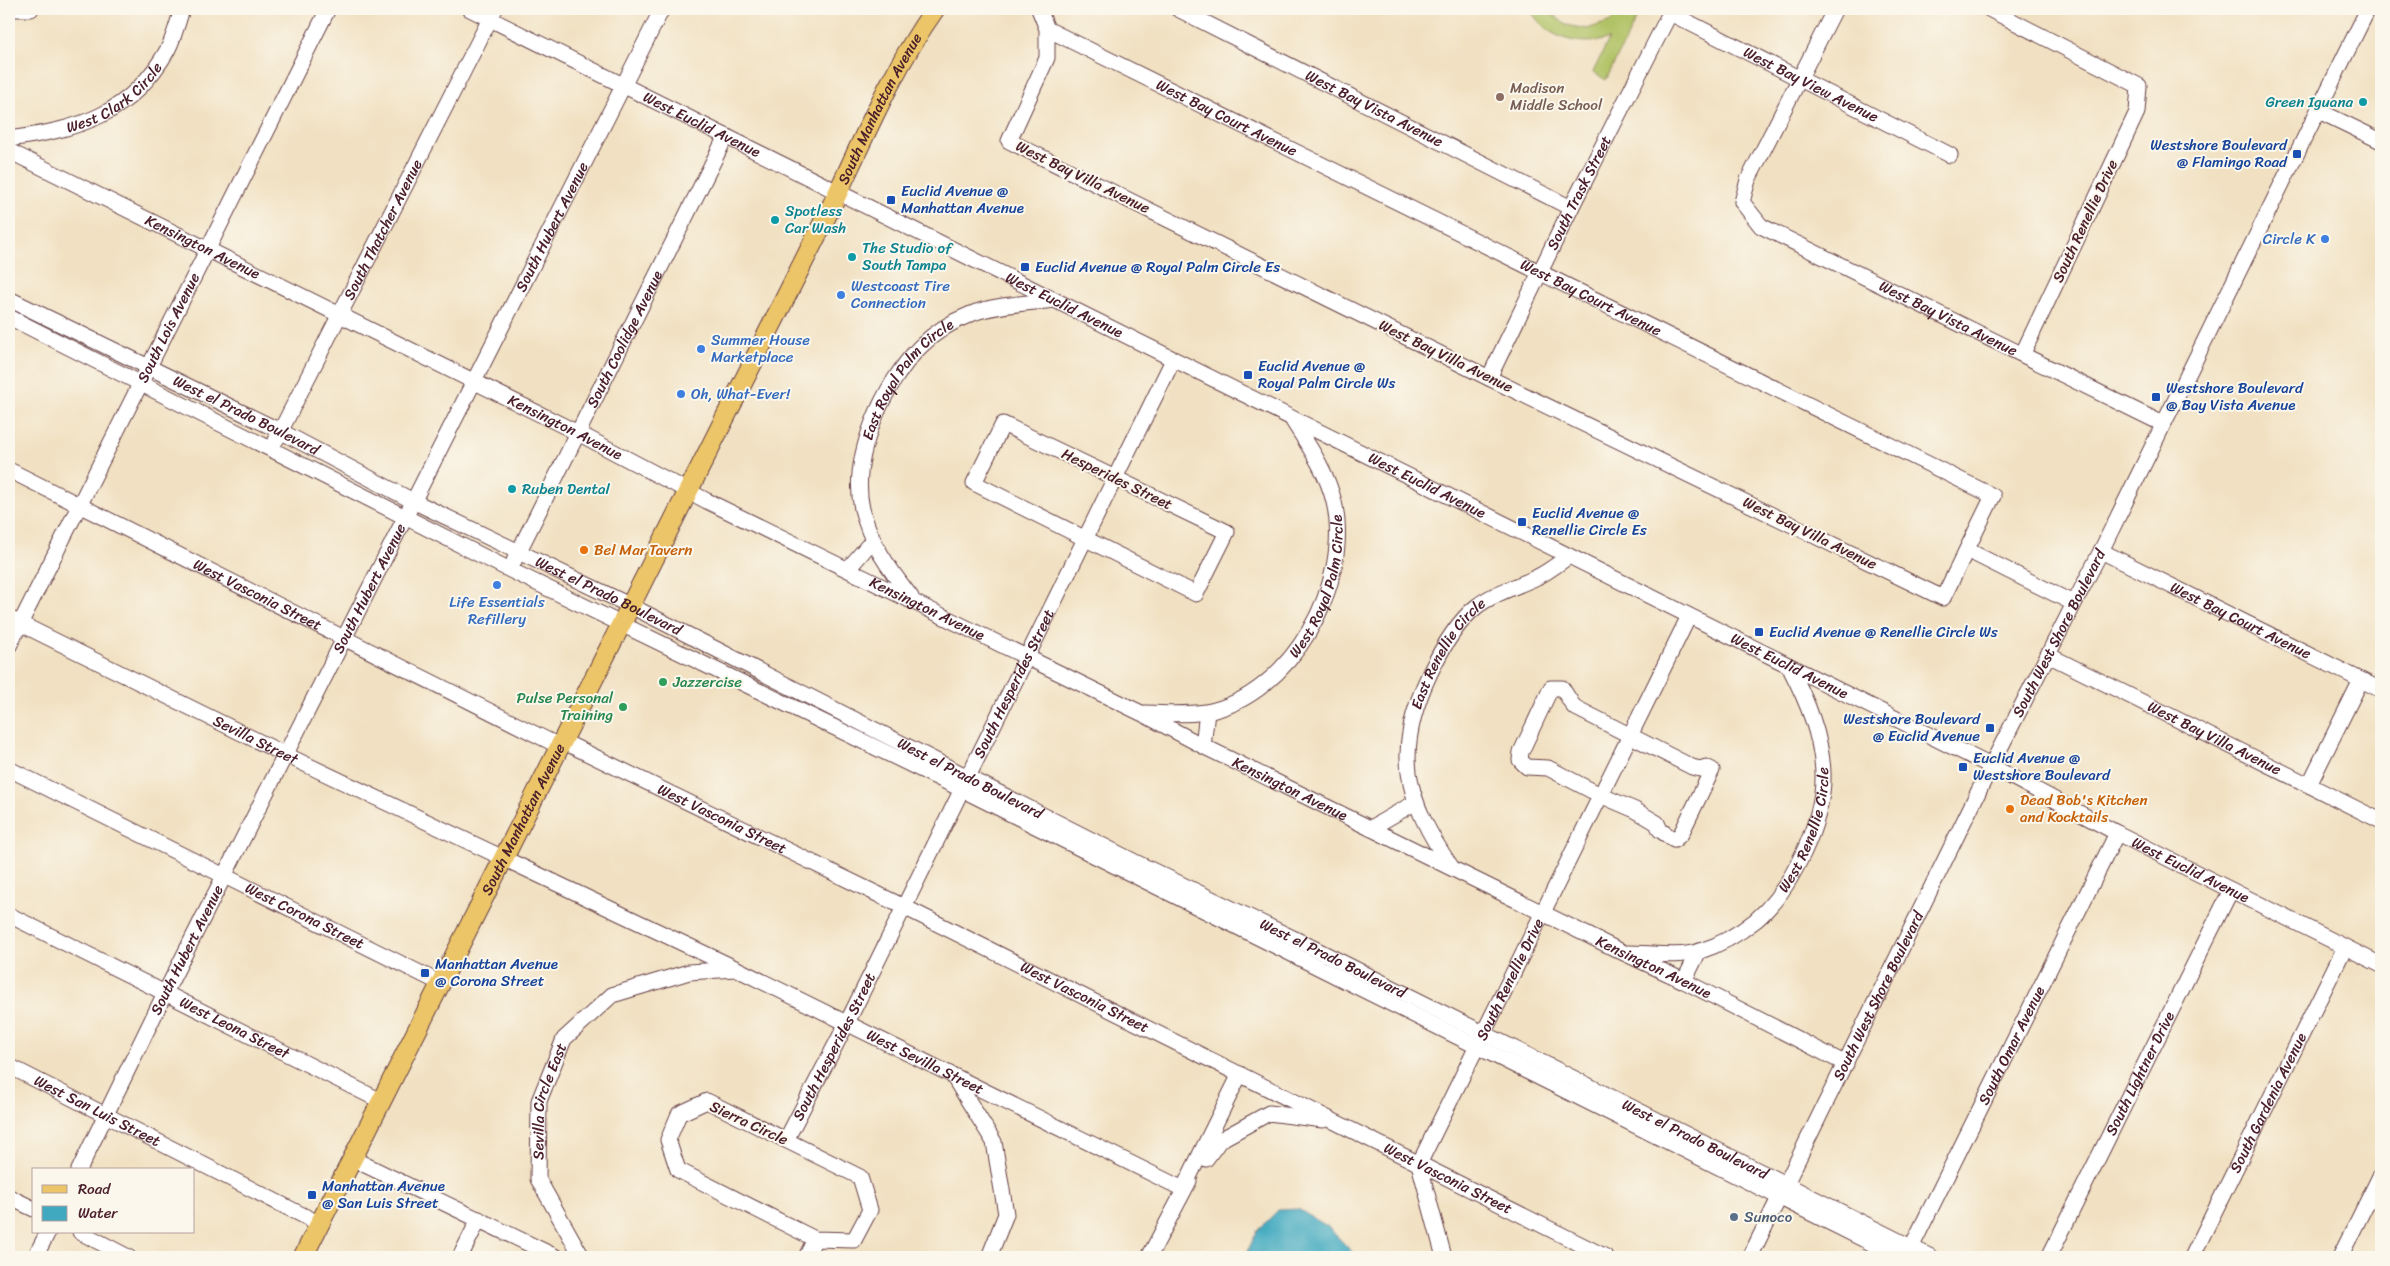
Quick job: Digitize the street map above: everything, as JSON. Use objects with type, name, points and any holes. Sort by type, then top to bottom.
[{"type":"main road","name":"South Manhattan Avenue","points":[[303,1257],[622,624],[888,88],[935,9]]},
{"type":"street","points":[[9,9],[31,9]]},
{"type":"street","name":"West Clark Circle","points":[[9,139],[49,134],[94,120],[132,96],[151,76],[169,47],[182,9]]},
{"type":"street","name":"South Lois Avenue","points":[[9,646],[14,621],[80,505],[147,367],[328,9]]},
{"type":"street","name":"West Euclid Avenue","points":[[470,9],[492,14],[623,86],[1569,556],[1790,668],[1991,766],[2117,833],[2381,965]]},
{"type":"street","name":"South Hubert Avenue","points":[[80,1168],[165,993],[662,9]]},
{"type":"street","points":[[1039,9],[1048,29]]},
{"type":"street","name":"West Bay Vista Avenue","points":[[1178,9],[1571,208]]},
{"type":"street","points":[[1801,79],[1834,9]]},
{"type":"street","name":"South Renellie Drive","points":[[1989,9],[2140,86],[2137,112],[2023,353]]},
{"type":"street","name":"South West Shore Boulevard","points":[[1750,1257],[1991,766],[2101,551],[2368,9]]},
{"type":"street","name":"South Trask Street","points":[[1489,378],[1571,208],[1671,11]]},
{"type":"street","name":"West Bay View Avenue","points":[[1671,11],[1950,155]]},
{"type":"street","name":"South Thatcher Avenue","points":[[271,450],[492,14]]},
{"type":"street","name":"West Bay Court Avenue","points":[[1048,29],[1993,496],[1967,550]]},
{"type":"street","name":"West Bay Villa Avenue","points":[[1048,29],[1047,58],[1009,141],[1489,378],[1943,598],[1967,550]]},
{"type":"street","name":"West Bay Vista Avenue","points":[[1801,79],[1748,180],[1742,202],[1761,226],[2023,353],[2163,424]]},
{"type":"street","points":[[2319,111],[2381,141]]},
{"type":"street","name":"South Coolidge Avenue","points":[[510,570],[726,136]]},
{"type":"street","name":"Kensington Avenue","points":[[9,151],[208,248],[688,490],[1141,713],[1203,746],[1684,981],[1846,1064]]},
{"type":"street","name":"East Royal Palm Circle","points":[[914,600],[889,568],[872,540],[862,508],[860,483],[863,453],[872,424],[894,381],[908,360],[922,345],[940,332],[972,313],[1053,300]]},
{"type":"street","name":"West el Prado Boulevard","points":[[9,301],[280,431],[413,501],[631,606],[824,704],[964,783],[1132,868],[1297,958],[1479,1039]]},
{"type":"street","name":"West el Prado Boulevard","points":[[9,317],[510,570],[817,718],[964,783]]},
{"type":"street","name":"South Hesperides Street","points":[[786,1140],[847,1023],[1173,360]]},
{"type":"street","name":"West Royal Palm Circle","points":[[1141,713],[1207,712],[1238,700],[1266,684],[1286,664],[1325,598],[1335,568],[1339,538],[1334,501],[1316,456],[1292,420]]},
{"type":"street","name":"Hesperides Street","points":[[1003,424],[1228,532],[1196,594],[1085,538],[974,483],[1003,424]]},
{"type":"street","name":"West Vasconia Street","points":[[9,470],[561,743],[904,907],[1606,1257]]},
{"type":"street","points":[[848,569],[872,540]]},
{"type":"street","points":[[1967,550],[2073,603]]},
{"type":"street","name":"West Bay Court Avenue","points":[[2101,551],[2381,690]]},
{"type":"street","name":"East Renellie Circle","points":[[1453,869],[1432,838],[1416,802],[1406,756],[1409,727],[1416,702],[1437,658],[1455,631],[1475,607],[1506,589],[1539,577],[1569,556]]},
{"type":"street","points":[[566,597],[574,579]]},
{"type":"street","name":"South Renellie Drive","points":[[1419,1164],[1688,616]]},
{"type":"street","name":"Sevilla Street","points":[[14,621],[286,755],[503,858]]},
{"type":"street","points":[[677,650],[685,634]]},
{"type":"street","name":"West Bay Villa Avenue","points":[[2048,655],[2381,821]]},
{"type":"street","name":"West Renellie Circle","points":[[1622,952],[1659,954],[1700,951],[1734,936],[1757,919],[1779,894],[1798,863],[1814,828],[1822,799],[1823,771],[1817,730],[1809,704],[1790,668]]},
{"type":"street","points":[[2309,785],[2361,680]]},
{"type":"street","points":[[1551,688],[1562,688],[1574,707],[1629,735],[1692,767],[1712,770],[1681,834],[1674,840],[1660,830],[1657,823],[1648,817],[1548,768],[1527,767],[1520,760],[1521,752],[1551,688]]},
{"type":"street","points":[[817,718],[824,704]]},
{"type":"street","points":[[1203,746],[1207,712]]},
{"type":"street","name":"West Corona Street","points":[[9,769],[440,983]]},
{"type":"street","points":[[1371,828],[1416,802]]},
{"type":"street","name":"South Omar Avenue","points":[[1908,1252],[2117,833]]},
{"type":"street","name":"West Sevilla Street","points":[[503,858],[737,969],[1183,1189]]},
{"type":"street","name":"West el Prado Boulevard","points":[[1132,868],[1303,943],[1479,1039],[1608,1104],[1908,1252],[1931,1257]]},
{"type":"street","name":"South Lightner Drive","points":[[2049,1257],[2231,890]]},
{"type":"street","name":"West Leona Street","points":[[9,915],[381,1101]]},
{"type":"street","points":[[1297,958],[1303,943]]},
{"type":"street","name":"South Gardenia Avenue","points":[[2192,1257],[2345,947]]},
{"type":"street","points":[[1684,981],[1700,951]]},
{"type":"street","name":"Sevilla Circle East","points":[[582,1257],[538,1179],[539,1101],[564,1040],[612,995],[689,972],[737,969]]},
{"type":"street","name":"West San Luis Street","points":[[9,1066],[320,1224]]},
{"type":"street","points":[[1149,1257],[1240,1074]]},
{"type":"street","points":[[953,1076],[994,1142],[1006,1214],[990,1257]]},
{"type":"street","name":"Sierra Circle","points":[[707,1101],[860,1178],[870,1210],[854,1240],[815,1239],[678,1170],[668,1140],[679,1114],[707,1101]]},
{"type":"street","points":[[1183,1189],[1220,1140],[1269,1113],[1336,1122]]},
{"type":"street","points":[[353,1159],[556,1257]]},
{"type":"street","points":[[1419,1164],[1444,1257]]},
{"type":"street","points":[[2340,1257],[2381,1174]]},
{"type":"street","name":"West el Prado Boulevard","points":[[1782,1191],[1898,1257]]},
{"type":"street","points":[[9,1197],[32,1208]]},
{"type":"street","points":[[460,1257],[479,1220]]},
{"type":"street","points":[[35,1257],[47,1234]]},
{"type":"street","points":[[84,1234],[128,1257]]},
{"type":"street","points":[[806,1257],[815,1239]]},
{"type":"green space","points":[[1530,9],[1546,9],[1566,25],[1587,29],[1611,21],[1624,9],[1641,9],[1606,80],[1593,72],[1609,39],[1586,42],[1564,38],[1554,34],[1545,27]]},
{"type":"water","points":[[1298,1209],[1327,1226],[1357,1257],[1245,1257],[1257,1231],[1278,1210]]},
{"type":"place","name":"Madison Middle School","points":[[1500,97]]},
{"type":"place","name":"Green Iguana","points":[[2363,102]]},
{"type":"place","name":"Westshore Boulevard @ Flamingo Road","points":[[2297,154]]},
{"type":"place","name":"Euclid Avenue @ Manhattan Avenue","points":[[891,200]]},
{"type":"place","name":"Spotless Car Wash","points":[[775,220]]},
{"type":"place","name":"Circle K","points":[[2325,239]]},
{"type":"place","name":"The Studio of South Tampa","points":[[852,257]]},
{"type":"place","name":"Euclid Avenue @ Royal Palm Circle Es","points":[[1025,267]]},
{"type":"place","name":"Westcoast Tire Connection","points":[[841,295]]},
{"type":"place","name":"Summer House Marketplace","points":[[701,349]]},
{"type":"place","name":"Euclid Avenue @ Royal Palm Circle Ws","points":[[1248,375]]},
{"type":"place","name":"Oh, What-Ever!","points":[[681,394]]},
{"type":"place","name":"Westshore Boulevard @ Bay Vista Avenue","points":[[2156,397]]},
{"type":"place","name":"Ruben Dental","points":[[512,489]]},
{"type":"place","name":"Euclid Avenue @ Renellie Circle Es","points":[[1522,522]]},
{"type":"place","name":"Bel Mar Tavern","points":[[584,550]]},
{"type":"place","name":"Life Essentials Refillery","points":[[497,585]]},
{"type":"place","name":"Euclid Avenue @ Renellie Circle Ws","points":[[1759,632]]},
{"type":"place","name":"Jazzercise","points":[[663,682]]},
{"type":"place","name":"Pulse Personal Training","points":[[623,707]]},
{"type":"place","name":"Westshore Boulevard @ Euclid Avenue","points":[[1990,728]]},
{"type":"place","name":"Euclid Avenue @ Westshore Boulevard","points":[[1963,767]]},
{"type":"place","name":"Dead Bob's Kitchen and Kocktails","points":[[2010,809]]},
{"type":"place","name":"Manhattan Avenue @ Corona Street","points":[[425,973]]},
{"type":"place","name":"Manhattan Avenue @ San Luis Street","points":[[312,1195]]},
{"type":"place","name":"Sunoco","points":[[1734,1217]]}]
